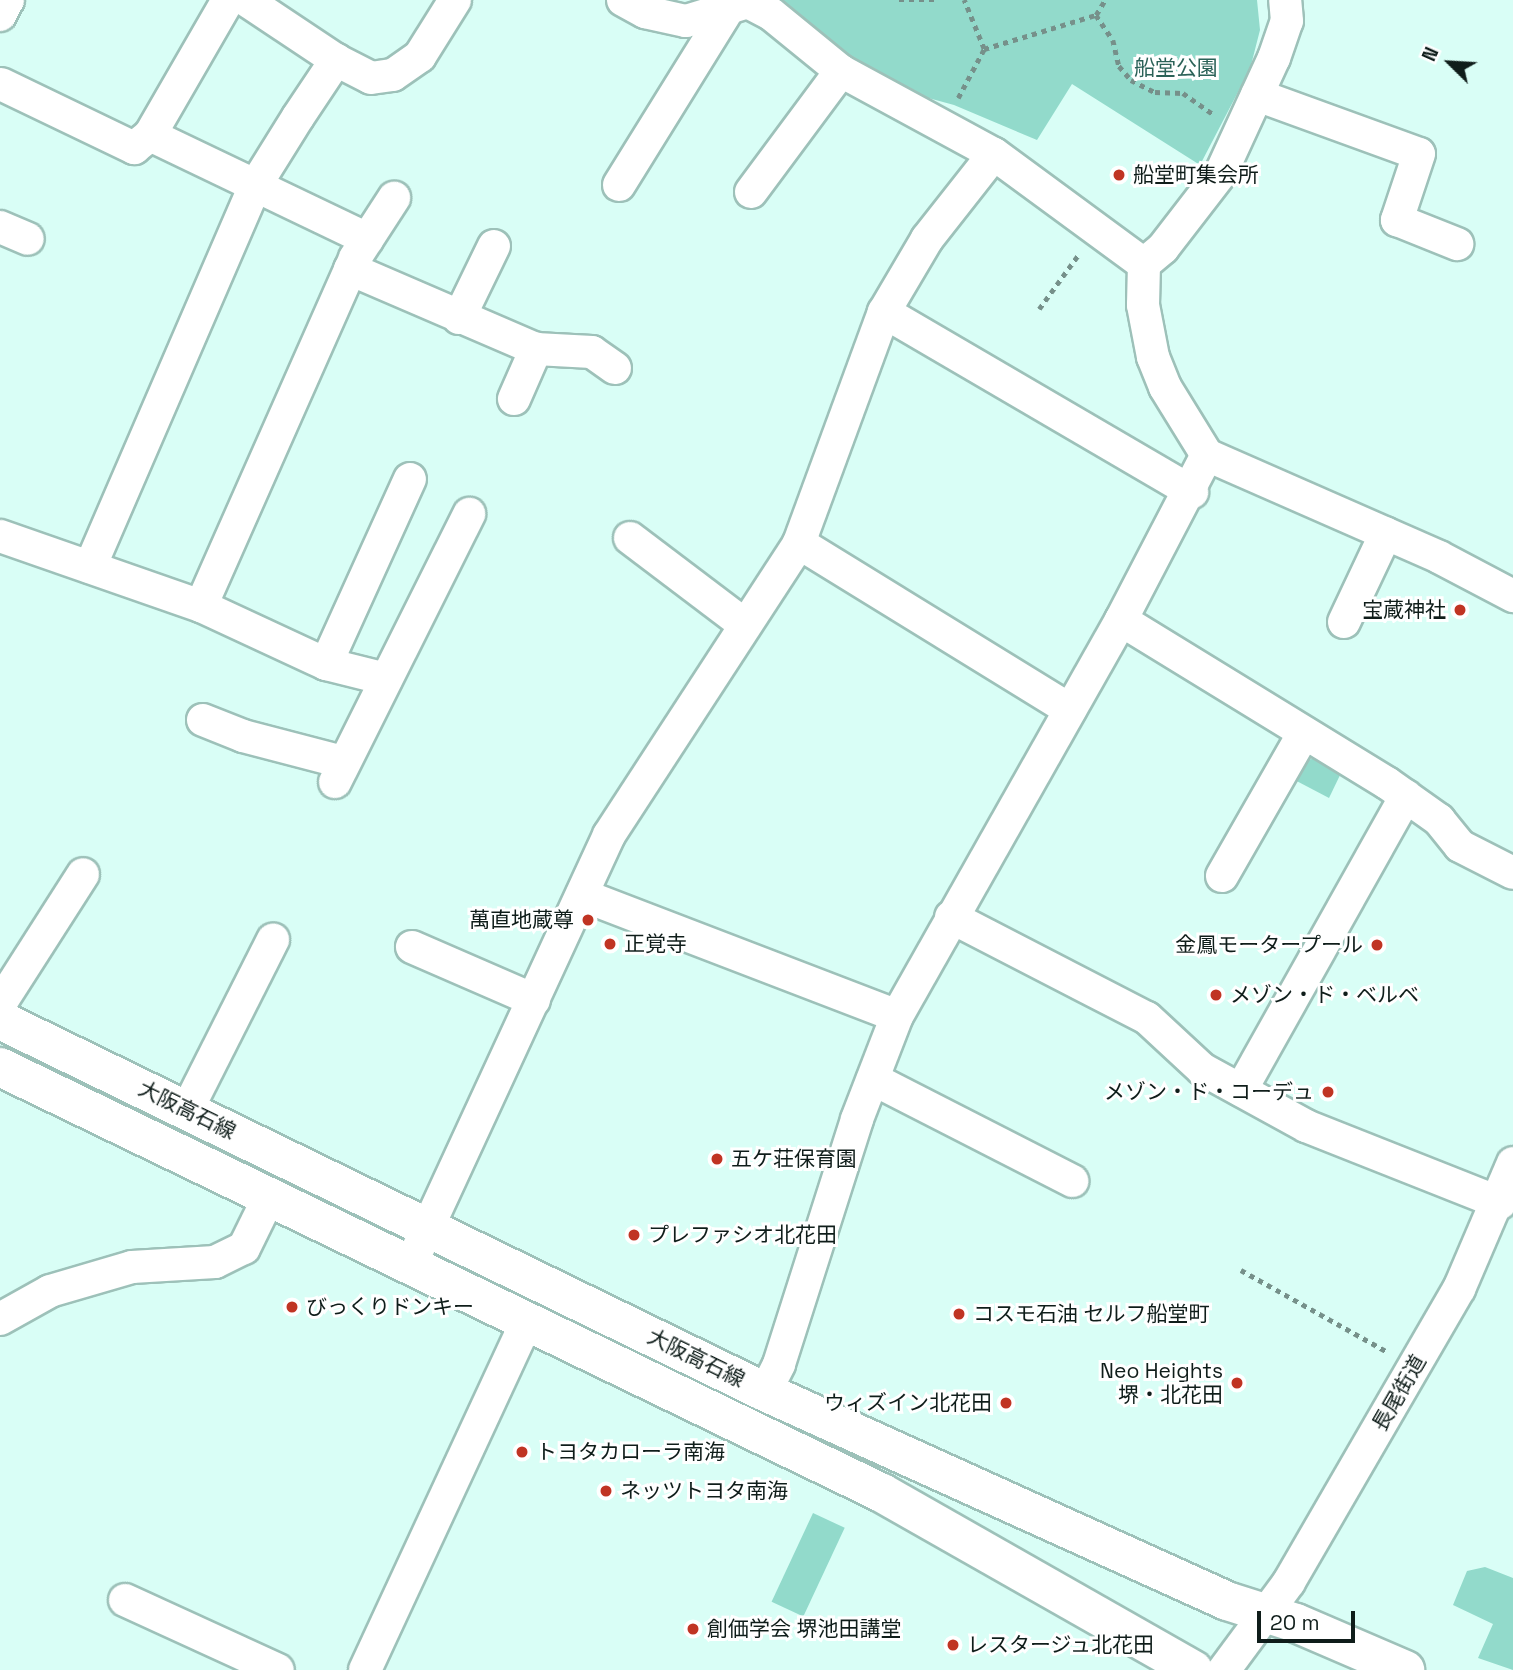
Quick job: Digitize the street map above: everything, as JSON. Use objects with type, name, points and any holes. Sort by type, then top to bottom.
[{"type":"main road","name":"大阪高石線","points":[[0,1020],[765,1392],[1227,1601],[1267,1613],[1405,1670]]},
{"type":"main road","name":"大阪高石線","points":[[0,1067],[268,1199],[882,1493],[1193,1670]]},
{"type":"street","points":[[0,15],[8,0]]},
{"type":"street","points":[[0,84],[134,148],[150,135],[228,0]]},
{"type":"street","points":[[246,0],[336,60],[371,78],[393,75],[420,56],[455,0]]},
{"type":"street","points":[[623,0],[645,12],[686,21],[748,2],[771,14],[841,71],[994,154],[1144,264]]},
{"type":"street","points":[[1285,0],[1287,21],[1221,173],[1163,248],[1144,264],[1143,305],[1153,357],[1165,387],[1207,455],[1386,533],[1513,596]]},
{"type":"street","points":[[619,185],[728,9]]},
{"type":"street","points":[[90,567],[255,186],[336,60]]},
{"type":"street","points":[[751,192],[841,71]]},
{"type":"street","points":[[1257,95],[1419,154],[1397,219],[1457,244]]},
{"type":"street","points":[[150,135],[367,239]]},
{"type":"street","points":[[410,1266],[609,835],[799,543],[884,312],[927,239],[994,154]]},
{"type":"street","points":[[201,606],[350,269],[394,198]]},
{"type":"street","points":[[458,318],[494,246]]},
{"type":"street","points":[[350,269],[458,318],[536,349],[592,352],[615,368]]},
{"type":"street","points":[[884,312],[1192,492]]},
{"type":"street","points":[[514,399],[536,349]]},
{"type":"street","points":[[765,1392],[779,1364],[873,1079],[897,1016],[1192,492],[1207,455]]},
{"type":"street","points":[[327,664],[410,479]]},
{"type":"street","points":[[203,720],[339,772],[468,514]]},
{"type":"street","points":[[1344,622],[1386,533]]},
{"type":"street","points":[[0,536],[201,606],[327,664],[386,679]]},
{"type":"street","points":[[630,538],[745,625]]},
{"type":"street","points":[[799,543],[1070,710]]},
{"type":"street","points":[[1121,620],[1406,796],[1439,820],[1460,846],[1513,873]]},
{"type":"street","points":[[1222,876],[1304,733]]},
{"type":"street","points":[[1241,1090],[1406,796]]},
{"type":"street","points":[[0,1004],[83,874]]},
{"type":"street","points":[[582,895],[897,1016]]},
{"type":"street","points":[[951,917],[1147,1018],[1202,1069],[1306,1126],[1371,1152],[1508,1184]]},
{"type":"street","points":[[187,1110],[273,940]]},
{"type":"street","points":[[412,947],[534,1000]]},
{"type":"street","points":[[873,1079],[1072,1181]]},
{"type":"street","name":"長尾街道","points":[[1224,1670],[1267,1613],[1414,1367],[1459,1289],[1508,1184]]},
{"type":"street","points":[[0,1319],[50,1291],[132,1267],[215,1262],[244,1248],[268,1199]]},
{"type":"street","points":[[365,1670],[526,1323]]},
{"type":"street","points":[[125,1600],[278,1670]]},
{"type":"path","points":[[899,0],[937,0]]},
{"type":"path","points":[[964,0],[984,48]]},
{"type":"path","points":[[945,127],[984,48],[1096,15],[1105,0]]},
{"type":"path","points":[[1096,15],[1113,40],[1119,66],[1131,80],[1155,92],[1183,93],[1241,130]]},
{"type":"path","points":[[1040,309],[1098,228]]},
{"type":"path","points":[[1241,1270],[1414,1367]]},
{"type":"green space","name":"船堂公園","points":[[774,0],[1257,0],[1260,30],[1250,69],[1200,165],[1072,84],[1037,140],[954,105],[910,93],[851,58]]},
{"type":"green space","points":[[1316,758],[1342,771],[1329,798],[1289,777],[1299,762]]},
{"type":"green space","points":[[813,1513],[845,1528],[803,1617],[772,1602]]},
{"type":"green space","points":[[1485,1567],[1513,1578],[1513,1670],[1478,1658],[1493,1624],[1453,1605],[1467,1571]]},
{"type":"place","name":"船堂町集会所","points":[[1119,175]]},
{"type":"place","name":"宝蔵神社","points":[[1460,610]]},
{"type":"place","name":"萬直地蔵尊","points":[[588,920]]},
{"type":"place","name":"正覚寺","points":[[610,944]]},
{"type":"place","name":"金鳳モータープール","points":[[1377,945]]},
{"type":"place","name":"メゾン・ド・ベルベ","points":[[1216,995]]},
{"type":"place","name":"メゾン・ド・コーデュ","points":[[1328,1092]]},
{"type":"place","name":"五ケ荘保育園","points":[[717,1159]]},
{"type":"place","name":"プレファシオ北花田","points":[[634,1235]]},
{"type":"place","name":"びっくりドンキー","points":[[292,1307]]},
{"type":"place","name":"コスモ石油 セルフ船堂町","points":[[959,1314]]},
{"type":"place","name":"Neo Heights 堺・北花田","points":[[1237,1383]]},
{"type":"place","name":"ウィズイン北花田","points":[[1006,1403]]},
{"type":"place","name":"トヨタカローラ南海","points":[[522,1452]]},
{"type":"place","name":"ネッツトヨタ南海","points":[[606,1491]]},
{"type":"place","name":"創価学会 堺池田講堂","points":[[693,1629]]},
{"type":"place","name":"レスタージュ北花田","points":[[953,1645]]}]
